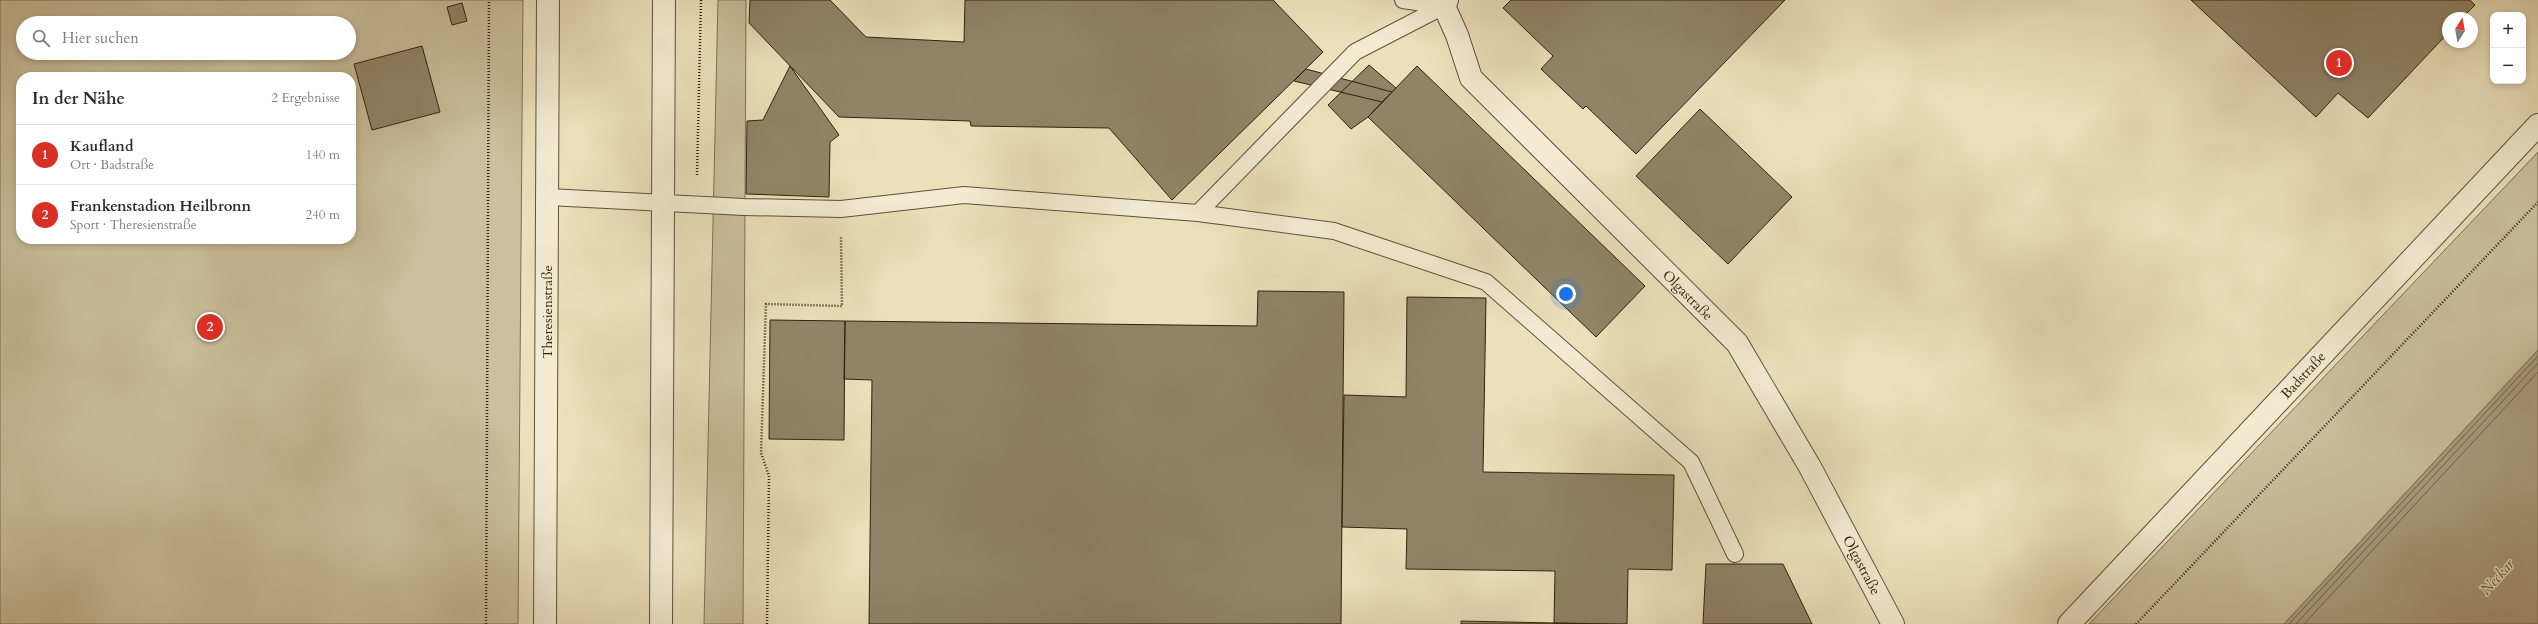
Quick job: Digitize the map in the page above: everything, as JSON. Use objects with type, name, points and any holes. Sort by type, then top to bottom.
[{"type":"street","name":"Theresienstraße","points":[[545,624],[548,0]]},
{"type":"street","points":[[661,624],[664,0]]},
{"type":"street","name":"Olgastraße","points":[[1446,3],[1471,78],[1737,343],[1810,467],[1894,624]]},
{"type":"street","name":"Badstraße","points":[[2069,624],[2538,126]]},
{"type":"lane","points":[[1403,0],[1446,3]]},
{"type":"lane","points":[[1198,213],[1355,52],[1446,3]]},
{"type":"lane","points":[[548,197],[662,204],[841,209],[964,195],[1198,213],[1334,231],[1486,282],[1691,462],[1735,554]]},
{"type":"path","points":[[486,624],[489,0]]},
{"type":"path","points":[[2136,624],[2538,202]]},
{"type":"path","points":[[767,624],[769,476],[761,453],[766,304],[842,306],[841,209]]},
{"type":"shaded area","points":[[0,0],[523,0],[518,624],[0,624]]},
{"type":"shaded area","points":[[718,0],[746,0],[743,624],[704,624]]},
{"type":"shaded area","points":[[2538,152],[2538,350],[2284,624],[2089,624]]},
{"type":"water","name":"Neckar","points":[[2538,350],[2538,624],[2284,624]]},
{"type":"building","points":[[750,0],[830,0],[866,37],[964,42],[965,0],[1273,0],[1323,52],[1172,200],[1109,128],[971,126],[970,121],[839,117],[749,23]]},
{"type":"building","points":[[1511,0],[1785,0],[1636,154],[1586,106],[1583,109],[1541,69],[1553,56],[1503,8]]},
{"type":"building","points":[[2191,0],[2470,0],[2475,5],[2468,12],[2442,12],[2442,39],[2368,118],[2338,93],[2316,117]]},
{"type":"building","points":[[462,3],[467,21],[452,25],[447,7]]},
{"type":"building","points":[[422,46],[440,112],[372,130],[354,64]]},
{"type":"building","points":[[1369,65],[1396,88],[1368,117],[1351,129],[1328,105]]},
{"type":"building","points":[[790,66],[839,135],[830,142],[829,197],[746,194],[747,121],[763,120]]},
{"type":"building","points":[[1417,66],[1645,286],[1596,337],[1368,117]]},
{"type":"building","points":[[1306,69],[1392,92],[1382,102],[1294,81]]},
{"type":"building","points":[[1700,109],[1792,197],[1728,264],[1636,176]]},
{"type":"building","points":[[1258,291],[1344,292],[1341,624],[869,624],[872,380],[844,379],[845,321],[1257,326]]},
{"type":"building","points":[[1407,297],[1486,298],[1483,472],[1674,475],[1672,570],[1628,569],[1627,624],[1554,623],[1555,571],[1406,569],[1407,529],[1342,527],[1344,395],[1406,397]]},
{"type":"building","points":[[770,320],[845,321],[844,440],[769,439]]},
{"type":"building","points":[[1706,564],[1783,564],[1812,624],[1703,624]]},
{"type":"building","points":[[1461,621],[1554,623],[1589,624],[1461,624]]},
{"type":"place","name":"Kaufland","points":[[2339,63]]},
{"type":"place","name":"Frankenstadion Heilbronn","points":[[210,327]]}]
